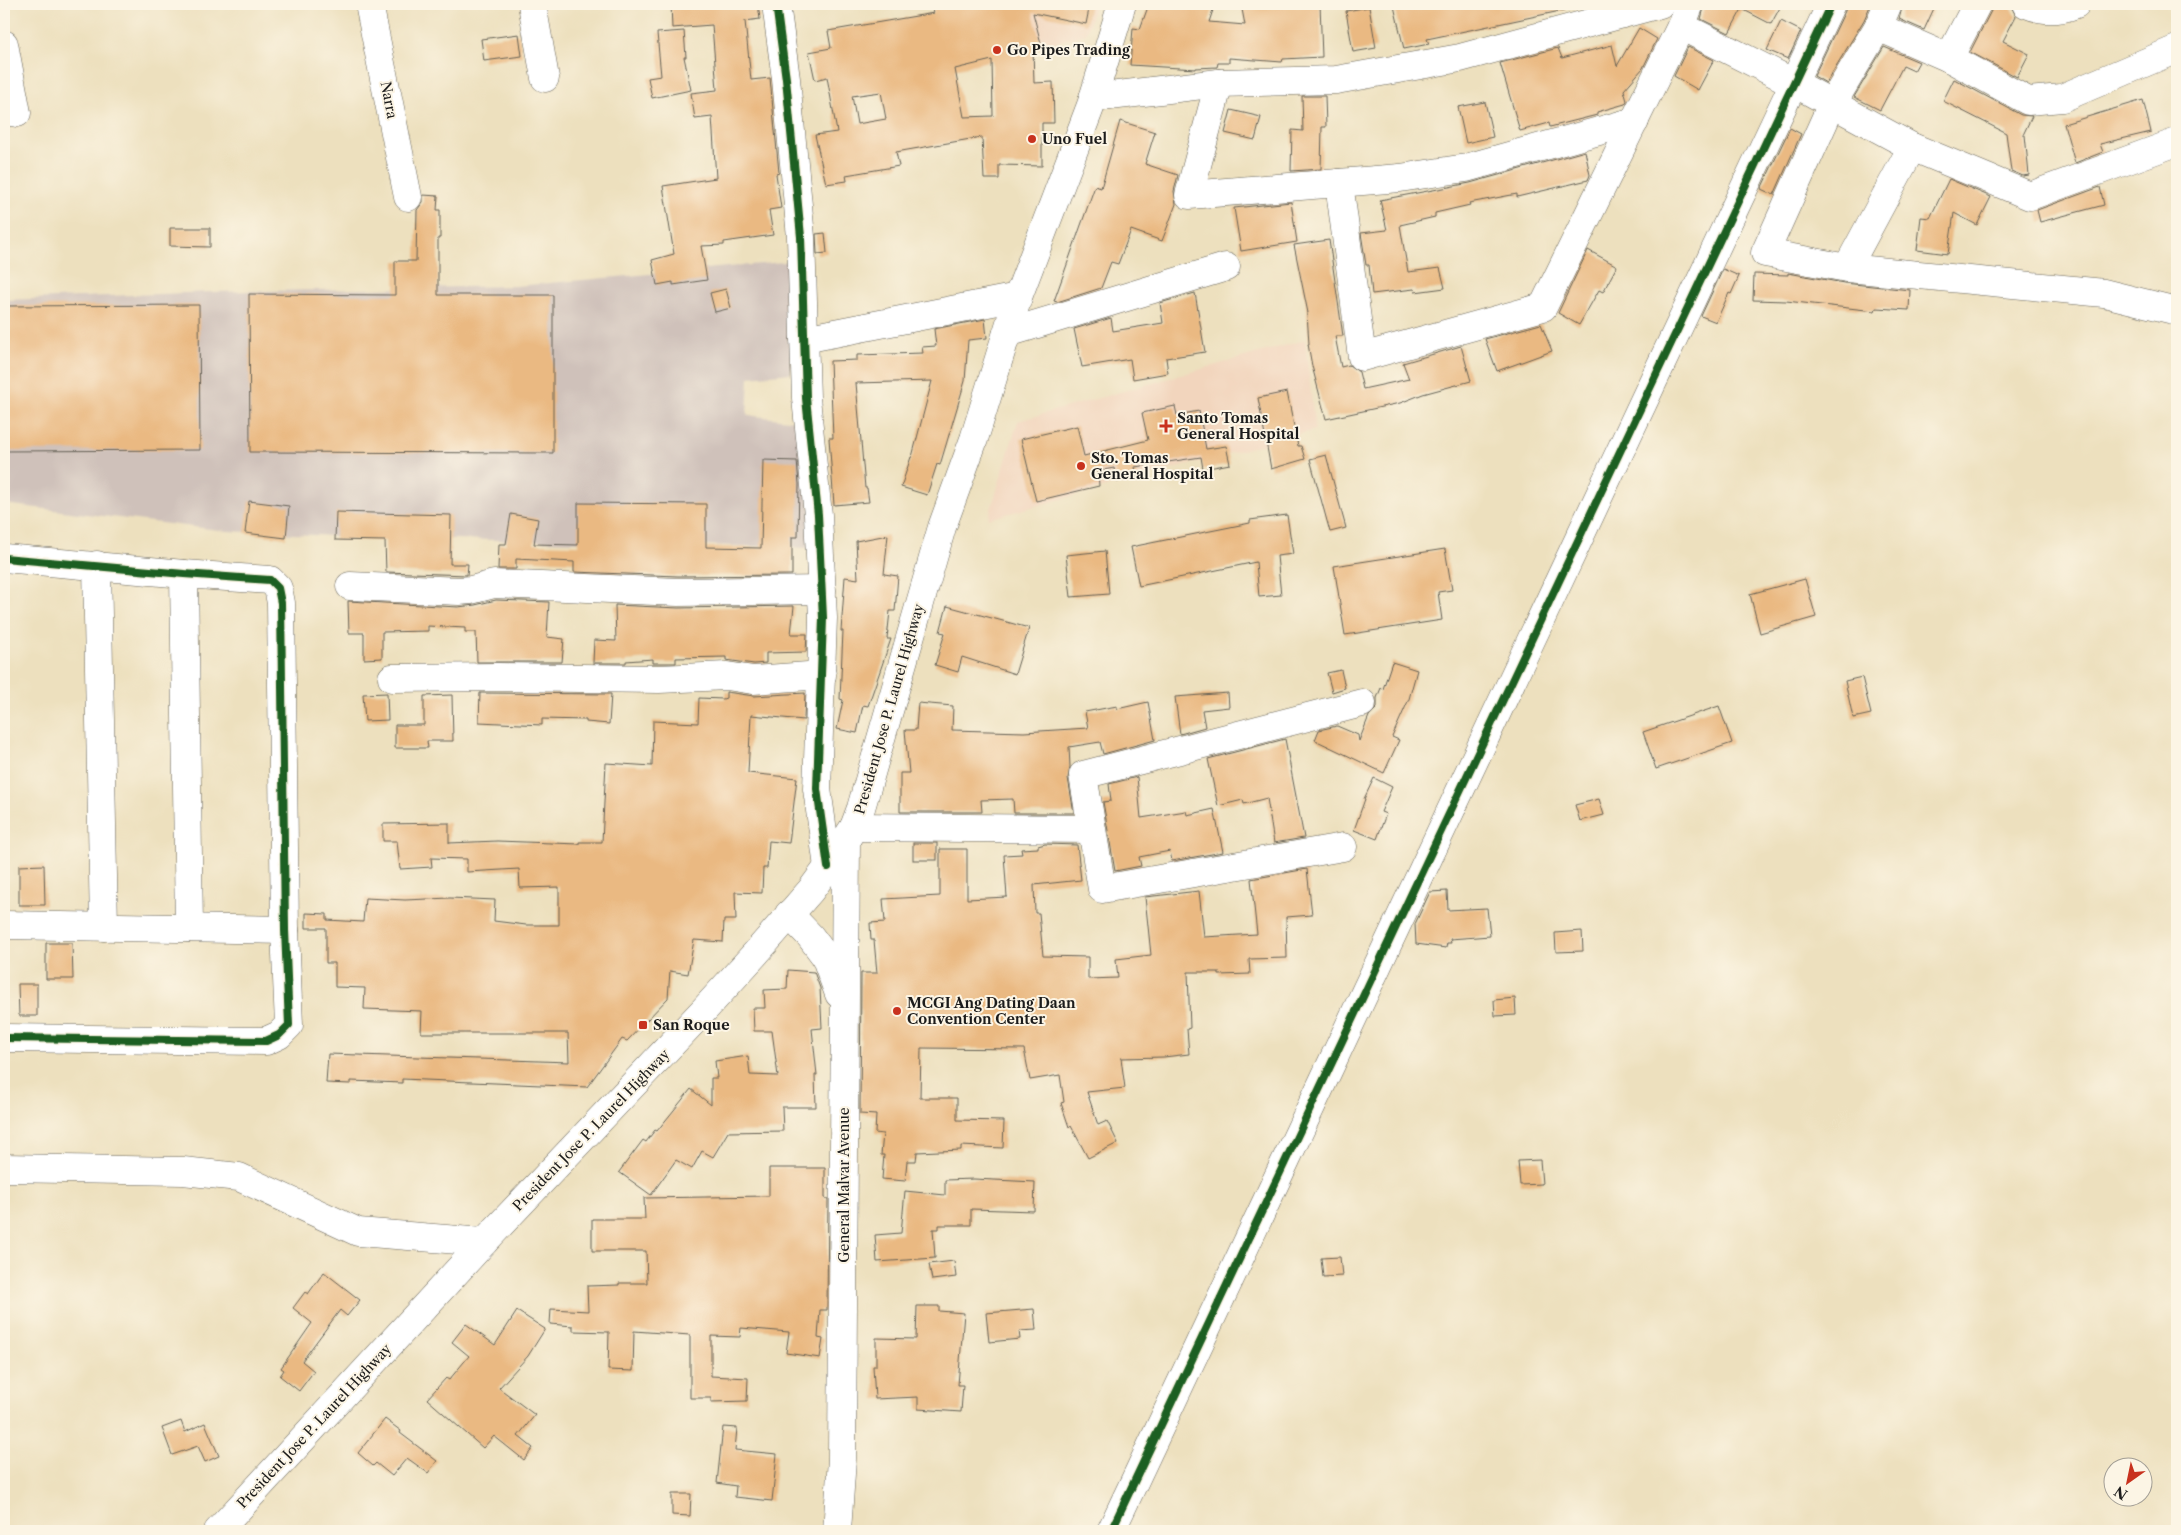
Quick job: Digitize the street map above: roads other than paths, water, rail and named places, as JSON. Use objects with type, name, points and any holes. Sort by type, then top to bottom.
[{"type":"main road","name":"Narra","points":[[369,4],[408,197]]},
{"type":"main road","points":[[532,4],[545,78]]},
{"type":"main road","points":[[776,4],[786,79],[801,237],[806,398],[818,515],[822,590],[822,675],[817,789],[828,867]]},
{"type":"main road","name":"President Jose P. Laurel Highway","points":[[218,1531],[484,1242],[704,1010],[828,867],[850,833],[861,808],[942,527],[974,439],[1018,297],[1093,98],[1122,4]]},
{"type":"main road","points":[[1093,98],[1219,84],[1336,80],[1460,58],[1660,4]]},
{"type":"main road","points":[[1110,1531],[1831,4]]},
{"type":"main road","points":[[1949,58],[1977,4]]},
{"type":"main road","points":[[2026,4],[2037,9],[2063,9],[2076,4]]},
{"type":"main road","points":[[1338,183],[1362,357],[1543,307],[1685,15],[1794,83],[1912,147],[2030,196],[2177,142]]},
{"type":"main road","points":[[2177,49],[2062,98],[2028,101],[1949,58],[1883,15],[1832,104],[1766,253],[1847,268],[2104,293],[2177,311]]},
{"type":"main road","points":[[4,44],[17,113],[4,111]]},
{"type":"main road","points":[[1219,84],[1189,196],[1400,178],[1466,168],[1635,121]]},
{"type":"main road","points":[[1847,268],[1912,147]]},
{"type":"main road","points":[[1007,332],[1226,267]]},
{"type":"main road","points":[[804,339],[1018,297]]},
{"type":"main road","points":[[4,558],[270,580],[278,588],[281,603],[285,930],[289,1025],[279,1035],[266,1041],[4,1038]]},
{"type":"main road","points":[[97,565],[104,927]]},
{"type":"main road","points":[[184,574],[189,928]]},
{"type":"main road","points":[[350,586],[458,592],[494,584],[678,592],[822,590]]},
{"type":"main road","points":[[392,678],[659,679],[726,676],[753,680],[822,675]]},
{"type":"main road","points":[[1344,847],[1102,889],[1083,775],[1362,703]]},
{"type":"main road","points":[[850,833],[1091,829]]},
{"type":"main road","name":"General Malvar Avenue","points":[[837,1531],[842,1459],[845,1009],[850,833]]},
{"type":"main road","points":[[789,914],[810,936],[825,956],[845,1009]]},
{"type":"main road","points":[[4,926],[285,930]]},
{"type":"main road","points":[[4,1168],[183,1170],[239,1177],[358,1232],[484,1242]]},
{"type":"place","name":"Go Pipes Trading","points":[[997,50]]},
{"type":"place","name":"Uno Fuel","points":[[1032,139]]},
{"type":"place","name":"Santo Tomas General Hospital","points":[[1166,426]]},
{"type":"place","name":"Sto. Tomas General Hospital","points":[[1081,466]]},
{"type":"place","name":"MCGI Ang Dating Daan Convention Center","points":[[897,1011]]},
{"type":"place","name":"San Roque","points":[[643,1025]]}]
